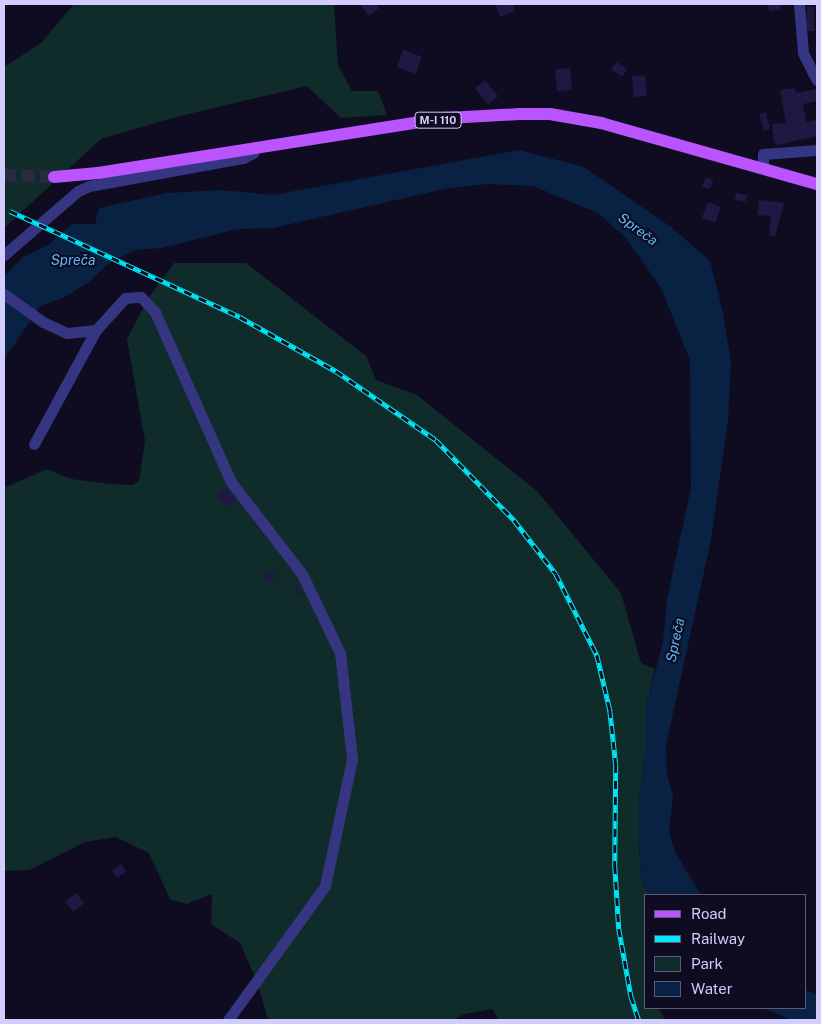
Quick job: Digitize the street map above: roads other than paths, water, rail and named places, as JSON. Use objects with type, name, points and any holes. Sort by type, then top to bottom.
[{"type":"main road","name":"M-I 110","points":[[54,177],[98,173],[447,118],[550,114],[601,123],[763,167],[817,184]]},
{"type":"street","points":[[798,4],[803,53],[817,80]]},
{"type":"street","points":[[4,255],[78,191],[89,186],[244,158],[253,153],[255,147]]},
{"type":"street","points":[[763,167],[763,154],[817,150]]},
{"type":"street","points":[[4,294],[43,322],[68,333],[96,330]]},
{"type":"street","points":[[34,444],[96,330],[125,298],[141,297],[155,312],[231,482],[302,574],[340,653],[352,760],[325,886],[228,1020]]},
{"type":"water","name":"Spreča","points":[[519,150],[584,167],[671,227],[710,261],[723,313],[731,362],[728,420],[711,540],[666,745],[667,775],[673,796],[669,832],[675,852],[700,894],[648,894],[641,881],[639,841],[639,800],[645,756],[645,712],[663,642],[667,599],[691,488],[690,360],[661,288],[626,238],[598,213],[533,186],[488,184],[449,188],[273,228],[237,229],[162,248],[135,250],[107,265],[89,282],[63,298],[40,306],[4,360],[4,276],[23,257],[48,245],[72,224],[95,224],[99,208],[167,193],[221,190],[273,195]]},
{"type":"water","points":[[806,990],[817,995],[817,1020],[791,1020],[766,1009],[806,1009]]},
{"type":"tunnel","points":[[4,175],[54,177]]},
{"type":"railway","points":[[10,211],[240,317],[336,371],[436,440],[514,520],[556,574],[597,655],[610,710],[616,765],[615,866],[619,929],[631,996],[639,1020]]}]
